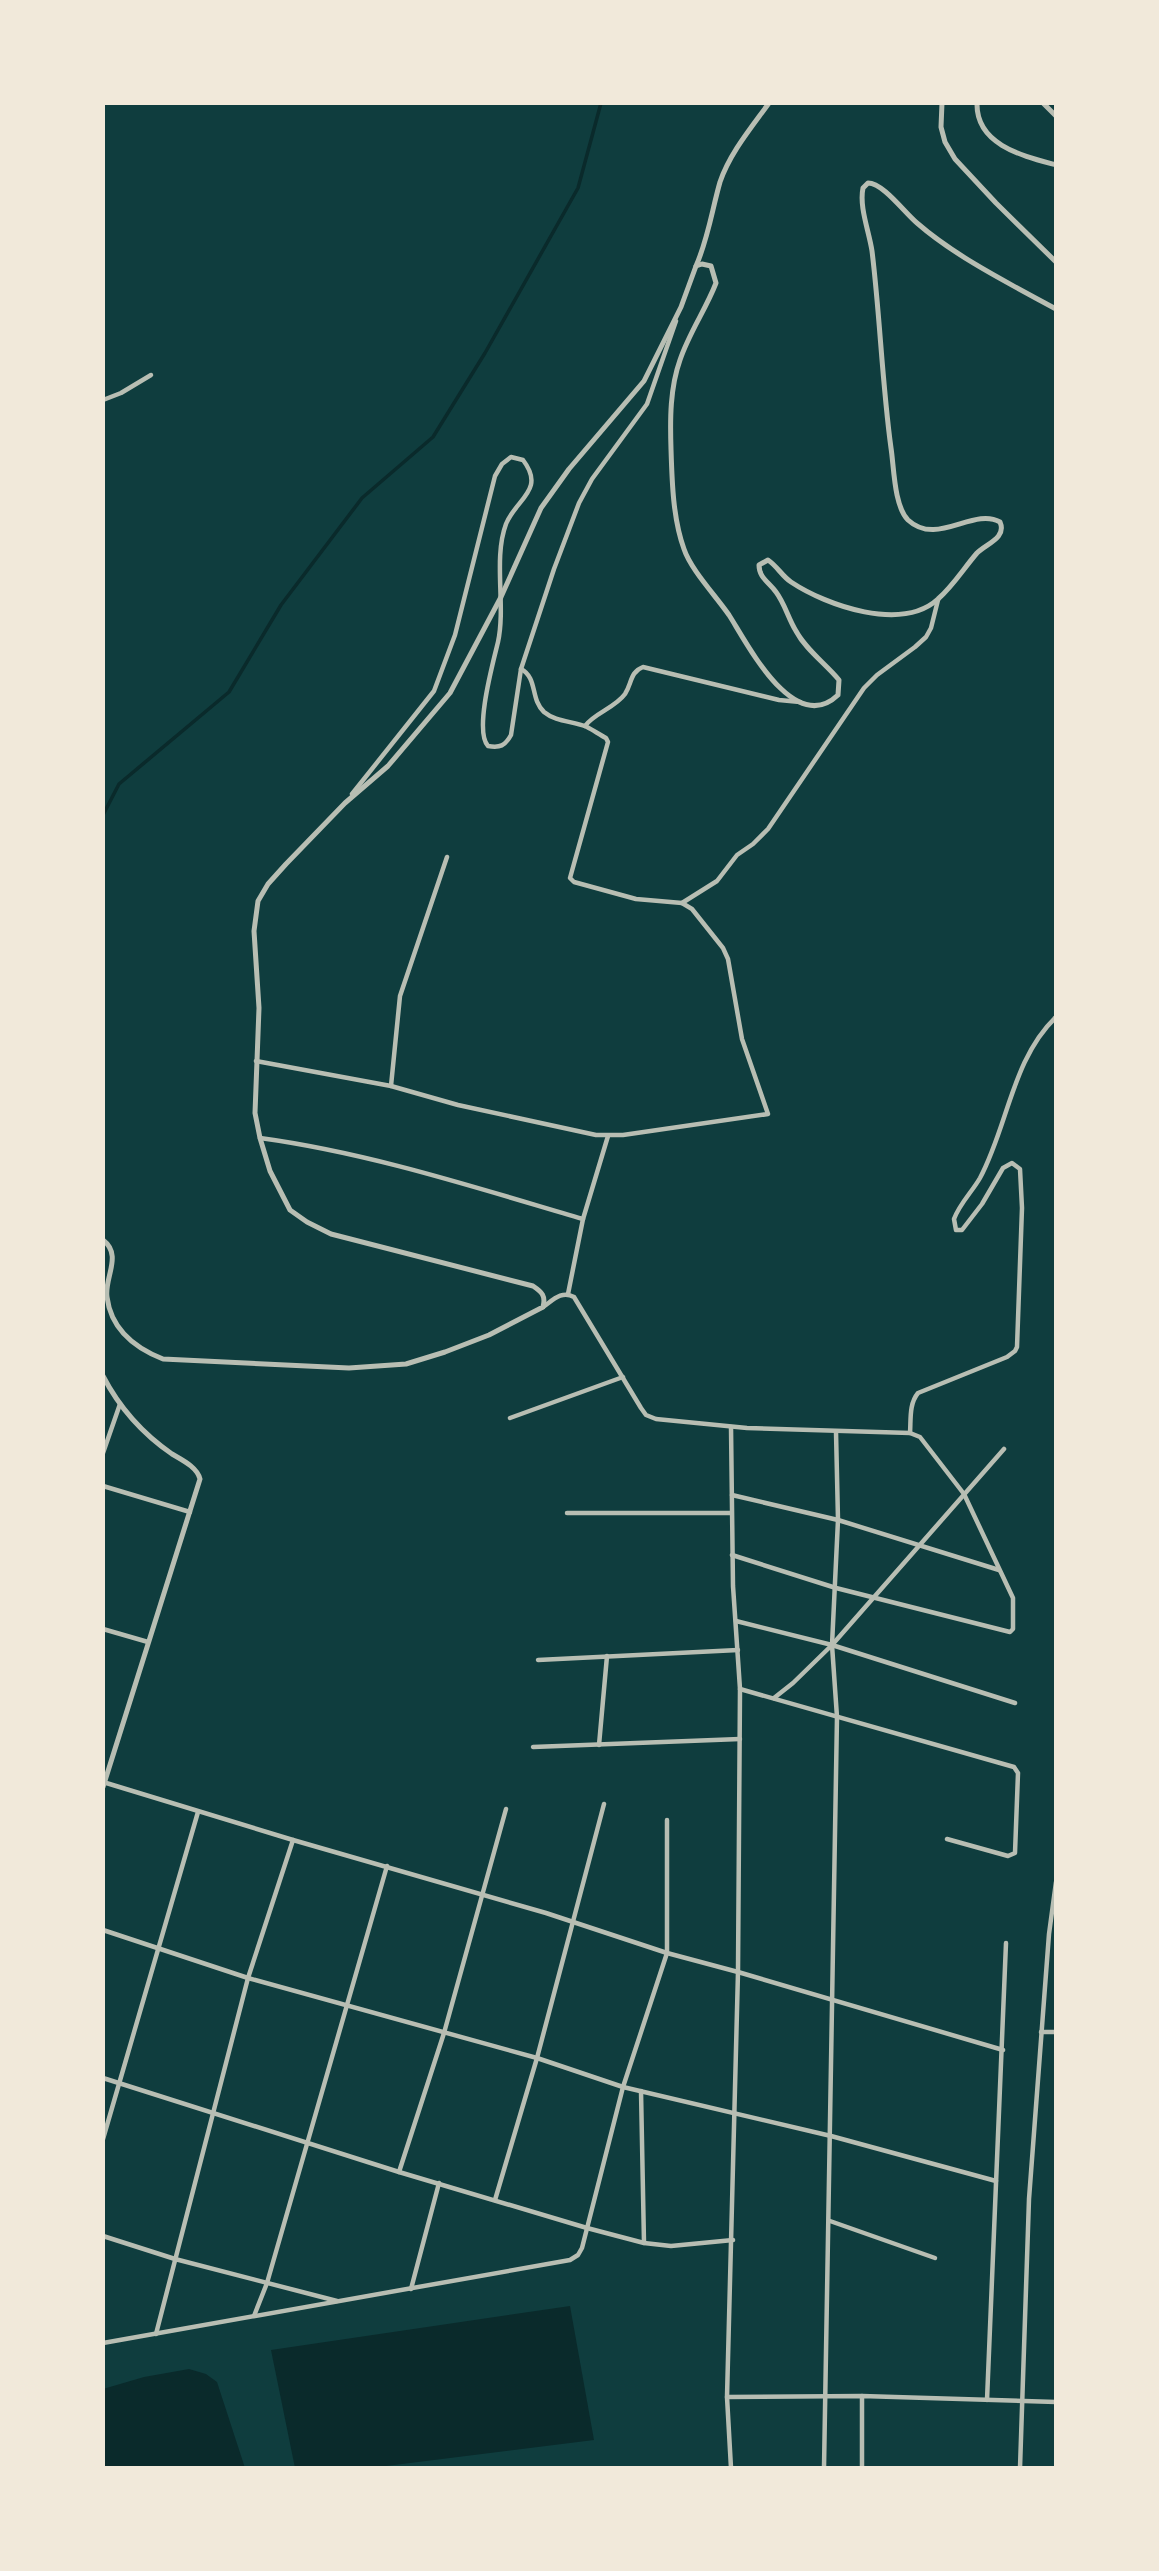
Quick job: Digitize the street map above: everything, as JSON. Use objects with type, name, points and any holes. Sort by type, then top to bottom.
[{"type":"street","points":[[345,803],[434,691],[455,635],[495,476],[502,464],[511,457],[523,460],[531,470],[532,483],[506,524],[501,550],[502,623],[488,688],[482,735],[488,746],[501,747],[507,743],[511,736],[522,669],[554,569],[579,503],[592,479],[647,404],[701,254],[725,172],[742,141],[769,103]]},
{"type":"street","points":[[942,103],[941,127],[945,142],[955,159],[1056,262]]},
{"type":"street","points":[[977,103],[984,133],[992,140],[1034,159],[1056,165]]},
{"type":"street","points":[[1044,103],[1056,116]]},
{"type":"street","points":[[585,726],[617,703],[626,692],[634,673],[643,667],[779,700],[818,705],[831,701],[838,695],[839,680],[807,648],[795,629],[788,610],[762,577],[758,565],[768,560],[790,582],[839,606],[881,614],[902,614],[913,612],[938,600],[979,551],[998,537],[1002,526],[996,520],[982,518],[954,527],[924,528],[916,526],[901,510],[884,400],[872,253],[862,203],[863,188],[868,183],[879,186],[899,208],[928,232],[1056,309]]},
{"type":"street","points":[[696,266],[711,266],[716,282],[680,360],[671,394],[671,449],[680,534],[692,565],[729,615],[762,669],[781,690],[800,703]]},
{"type":"street","points":[[543,1307],[545,1300],[541,1292],[533,1286],[331,1234],[290,1210],[270,1171],[255,1113],[259,1008],[254,931],[258,901],[268,884],[345,803],[387,766],[450,693],[501,597],[550,492],[644,381],[681,307]]},
{"type":"street","points":[[103,400],[121,393],[151,375]]},
{"type":"street","points":[[522,669],[530,676],[538,703],[545,712],[557,719],[585,726],[606,738],[607,745],[570,877],[575,882],[636,899],[682,903],[716,881],[737,855],[768,829],[864,688],[926,637],[938,600]]},
{"type":"street","points":[[391,1086],[400,996],[447,857]]},
{"type":"street","points":[[256,1061],[391,1086],[458,1105],[608,1136],[768,1114],[743,1039],[728,959],[723,948],[700,920],[682,903]]},
{"type":"street","points":[[910,1433],[911,1408],[918,1393],[1007,1357],[1017,1347],[1022,1208],[1020,1169],[1017,1164],[1003,1167],[982,1205],[962,1230],[956,1230],[954,1219],[980,1178],[1030,1051],[1046,1026],[1056,1017]]},
{"type":"street","points":[[568,1294],[583,1219],[608,1136]]},
{"type":"street","points":[[260,1138],[432,1174],[583,1219]]},
{"type":"street","points":[[103,1240],[113,1254],[106,1296],[113,1320],[130,1341],[145,1352],[163,1359],[349,1368],[406,1364],[489,1335],[568,1294]]},
{"type":"street","points":[[568,1294],[578,1303],[646,1415],[656,1419],[731,1427],[910,1433],[920,1437],[964,1494],[1013,1598],[1013,1629],[1010,1632],[872,1598],[732,1555]]},
{"type":"street","points":[[103,1376],[120,1404],[157,1444],[199,1474],[200,1479],[104,1784],[572,1921],[667,1953],[1003,2050]]},
{"type":"street","points":[[510,1418],[623,1377]]},
{"type":"street","points":[[103,1453],[120,1404]]},
{"type":"street","points":[[731,1427],[732,1555],[740,1689],[738,1972],[727,2397],[731,2468]]},
{"type":"street","points":[[824,2468],[837,1717],[832,1645],[838,1520],[836,1432]]},
{"type":"street","points":[[773,1699],[832,1645],[1004,1449]]},
{"type":"street","points":[[103,1486],[190,1512]]},
{"type":"street","points":[[731,1495],[838,1520],[1000,1571]]},
{"type":"street","points":[[567,1513],[732,1513]]},
{"type":"street","points":[[736,1621],[832,1645],[1015,1703]]},
{"type":"street","points":[[103,1629],[148,1642]]},
{"type":"street","points":[[538,1660],[738,1650]]},
{"type":"street","points":[[599,1745],[607,1656]]},
{"type":"street","points":[[740,1689],[1017,1769],[1013,1856],[947,1839]]},
{"type":"street","points":[[533,1747],[740,1739]]},
{"type":"street","points":[[495,2200],[537,2058],[604,1804]]},
{"type":"street","points":[[399,2172],[444,2033],[506,1809]]},
{"type":"street","points":[[103,2139],[198,1812]]},
{"type":"street","points":[[103,2343],[570,2260],[578,2255],[623,2087],[667,1953],[667,1820]]},
{"type":"street","points":[[156,2334],[248,1978],[293,1840]]},
{"type":"street","points":[[254,2317],[267,2283],[387,1866]]},
{"type":"street","points":[[1020,2468],[1029,2199],[1041,2032],[1056,1882]]},
{"type":"street","points":[[103,1930],[248,1978],[537,2058],[623,2087],[831,2136],[996,2180]]},
{"type":"street","points":[[987,2400],[1006,1943]]},
{"type":"street","points":[[1041,2032],[1056,2032]]},
{"type":"street","points":[[103,2078],[399,2172],[645,2243],[671,2246],[733,2240]]},
{"type":"street","points":[[641,2091],[645,2243]]},
{"type":"street","points":[[411,2289],[439,2183]]},
{"type":"street","points":[[830,2221],[935,2258]]},
{"type":"street","points":[[103,2236],[175,2259],[342,2302]]},
{"type":"street","points":[[727,2397],[862,2396],[1056,2402]]},
{"type":"street","points":[[862,2396],[862,2468]]},
{"type":"water","points":[[570,2306],[594,2440],[370,2468],[295,2468],[271,2350]]},
{"type":"water","points":[[189,2369],[206,2374],[217,2382],[245,2468],[103,2468],[103,2389],[144,2377]]},
{"type":"waterway","points":[[103,815],[119,784],[229,692],[281,605],[362,498],[433,437],[485,353],[578,188],[601,103]]}]
